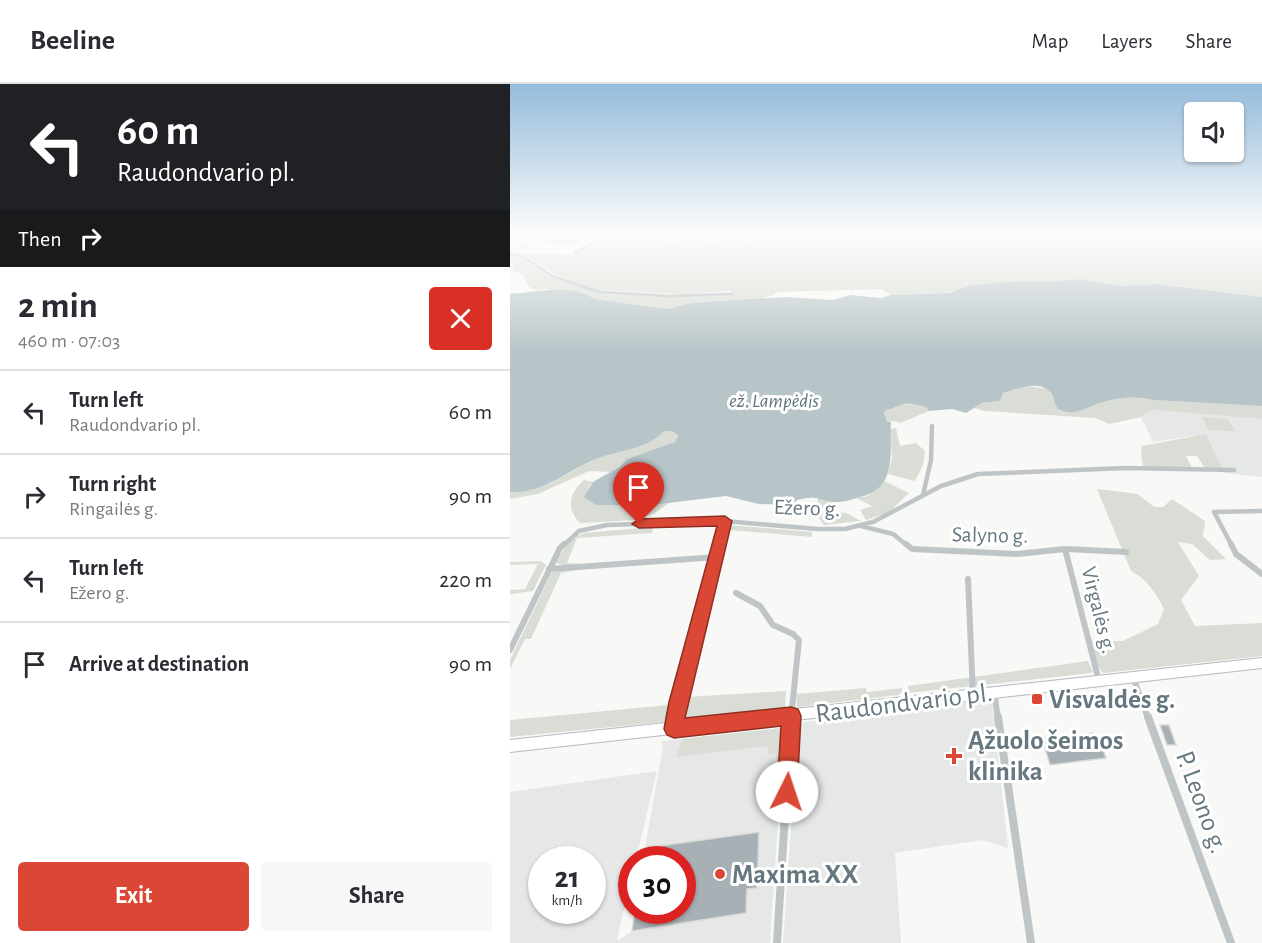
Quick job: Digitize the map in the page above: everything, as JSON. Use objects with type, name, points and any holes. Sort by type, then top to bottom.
[{"type":"main road","name":"Raudondvario pl.","points":[[510,746],[1262,663]]},
{"type":"street","points":[[548,273],[599,292],[669,296],[732,294]]},
{"type":"street","points":[[923,495],[931,460],[932,426]]},
{"type":"street","name":"Ežero g.","points":[[510,650],[564,542],[586,528],[607,525],[725,521],[831,529],[860,526],[884,517],[955,480],[978,474],[1126,468],[1234,470]]},
{"type":"street","points":[[1262,511],[1214,512],[1236,554],[1262,574]]},
{"type":"street","points":[[674,729],[725,521]]},
{"type":"street","name":"Salyno g.","points":[[860,526],[893,534],[912,549],[1017,554],[1065,549],[1126,552]]},
{"type":"street","name":"Virgalės g.","points":[[1065,549],[1099,681]]},
{"type":"street","points":[[549,569],[717,557]]},
{"type":"street","points":[[968,579],[973,695]]},
{"type":"street","points":[[736,593],[760,606],[773,625],[793,634],[799,640],[791,716],[777,943]]},
{"type":"street","name":"P. Leono g.","points":[[1132,677],[1231,943]]},
{"type":"street","points":[[994,692],[1031,943]]},
{"type":"shaded area","points":[[520,273],[543,273],[601,294],[673,297],[732,296],[732,291],[680,294],[598,290],[553,273],[1262,273],[1262,297],[1156,284],[1119,286],[1080,279],[1061,283],[1024,282],[982,285],[946,293],[891,295],[881,289],[776,292],[753,301],[692,303],[667,309],[595,299],[590,296],[546,289],[536,290],[528,286],[523,274]]},
{"type":"shaded area","points":[[1027,386],[1048,389],[1061,411],[1067,412],[1078,411],[1110,400],[1135,398],[1262,406],[1262,419],[1153,410],[1141,417],[1109,424],[1095,418],[985,411],[974,408],[982,403],[1000,401],[1003,393]]},
{"type":"shaded area","points":[[915,404],[926,407],[929,411],[900,423],[887,422],[884,413],[886,410],[901,405]]},
{"type":"shaded area","points":[[1153,410],[1262,419],[1262,477],[1224,473],[1206,434],[1153,442],[1141,417]]},
{"type":"shaded area","points":[[1202,417],[1228,419],[1235,431],[1208,430]]},
{"type":"shaded area","points":[[896,428],[900,446],[916,443],[925,451],[923,465],[915,481],[888,474],[892,459],[890,429]]},
{"type":"shaded area","points":[[664,431],[672,431],[678,437],[675,442],[627,459],[611,472],[589,471],[538,494],[510,499],[510,492],[522,492],[544,486],[596,459],[650,442]]},
{"type":"shaded area","points":[[1206,434],[1222,468],[1205,468],[1197,456],[1186,456],[1192,468],[1143,467],[1142,446]]},
{"type":"shaded area","points":[[584,480],[593,482],[588,488],[596,505],[669,503],[655,513],[637,520],[580,523],[572,511],[571,500],[575,490]]},
{"type":"shaded area","points":[[884,481],[909,493],[889,512],[866,520],[860,510],[872,506],[856,498],[868,496]]},
{"type":"shaded area","points":[[1097,489],[1138,494],[1154,507],[1163,507],[1172,499],[1205,521],[1203,536],[1226,559],[1210,560],[1192,544],[1178,542],[1199,576],[1181,600],[1195,626],[1262,623],[1262,656],[1103,673],[1097,665],[1091,641],[1123,641],[1158,624],[1164,609],[1150,587],[1131,571]]},
{"type":"shaded area","points":[[818,497],[834,502],[829,512],[846,513],[861,521],[824,525],[819,518],[787,514],[787,511],[795,508],[817,509],[820,506],[817,503]]},
{"type":"shaded area","points":[[729,525],[812,532],[812,537],[729,530],[718,570]]},
{"type":"shaded area","points":[[653,527],[652,533],[577,538],[567,563],[582,564],[556,563],[567,545],[584,533]]},
{"type":"shaded area","points":[[541,561],[546,565],[533,591],[510,594],[510,590],[525,589],[538,564],[510,565],[510,562]]},
{"type":"shaded area","points":[[588,568],[561,573],[531,639],[525,639],[510,669],[510,660],[552,572]]},
{"type":"shaded area","points":[[1088,661],[1093,672],[1091,673],[908,693],[908,686]]},
{"type":"shaded area","points":[[866,688],[867,692],[902,688],[902,692],[898,695],[797,707],[796,694]]},
{"type":"shaded area","points":[[786,691],[785,709],[683,719],[687,697]]},
{"type":"shaded area","points":[[992,699],[1008,848],[982,840],[895,853],[901,943],[783,943],[800,725],[804,722]]},
{"type":"shaded area","points":[[669,705],[674,708],[672,716],[663,722],[510,737],[510,720]]},
{"type":"shaded area","points":[[782,728],[784,730],[770,943],[510,943],[510,792],[657,771],[639,846],[618,846],[618,924],[621,924],[617,941],[632,931],[633,924],[696,924],[696,846],[645,846],[663,746],[661,741]]},
{"type":"shaded area","points":[[782,728],[784,730],[778,805],[776,805],[776,753],[769,754],[768,746],[676,757],[682,739]]},
{"type":"water","name":"ež. Lampėdis","points":[[1080,279],[1119,286],[1156,284],[1262,297],[1262,406],[1128,398],[1110,400],[1070,412],[1058,409],[1051,394],[1039,386],[1003,393],[1000,401],[982,403],[966,413],[952,409],[929,411],[926,407],[904,404],[886,410],[884,413],[887,422],[891,422],[890,458],[886,478],[880,487],[870,493],[839,502],[812,498],[797,500],[794,505],[759,504],[726,496],[652,505],[596,505],[584,497],[593,482],[619,467],[627,459],[675,442],[678,436],[672,431],[664,431],[641,446],[596,459],[544,486],[522,492],[510,492],[510,294],[542,290],[575,291],[595,299],[667,309],[692,303],[785,297],[833,300],[851,295],[881,298],[891,295],[951,293],[962,288],[994,283]]},
{"type":"building","points":[[1160,725],[1169,725],[1176,745],[1167,745]]},
{"type":"building","points":[[1093,733],[1096,741],[1100,741],[1106,758],[1050,765],[1042,739]]},
{"type":"building","name":"Maxima XX","points":[[759,832],[757,888],[747,889],[746,913],[696,921],[696,846],[659,846]]},
{"type":"building","name":"Maxima XX","points":[[633,924],[676,924],[632,931]]},
{"type":"place","name":"Visvaldės g.","points":[[1037,699]]},
{"type":"place","name":"Ąžuolo šeimos klinika","points":[[954,756]]},
{"type":"place","name":"Maxima XX","points":[[720,874]]},
{"type":"route","points":[[639,524],[725,521],[674,729],[791,716],[787,792]]}]
